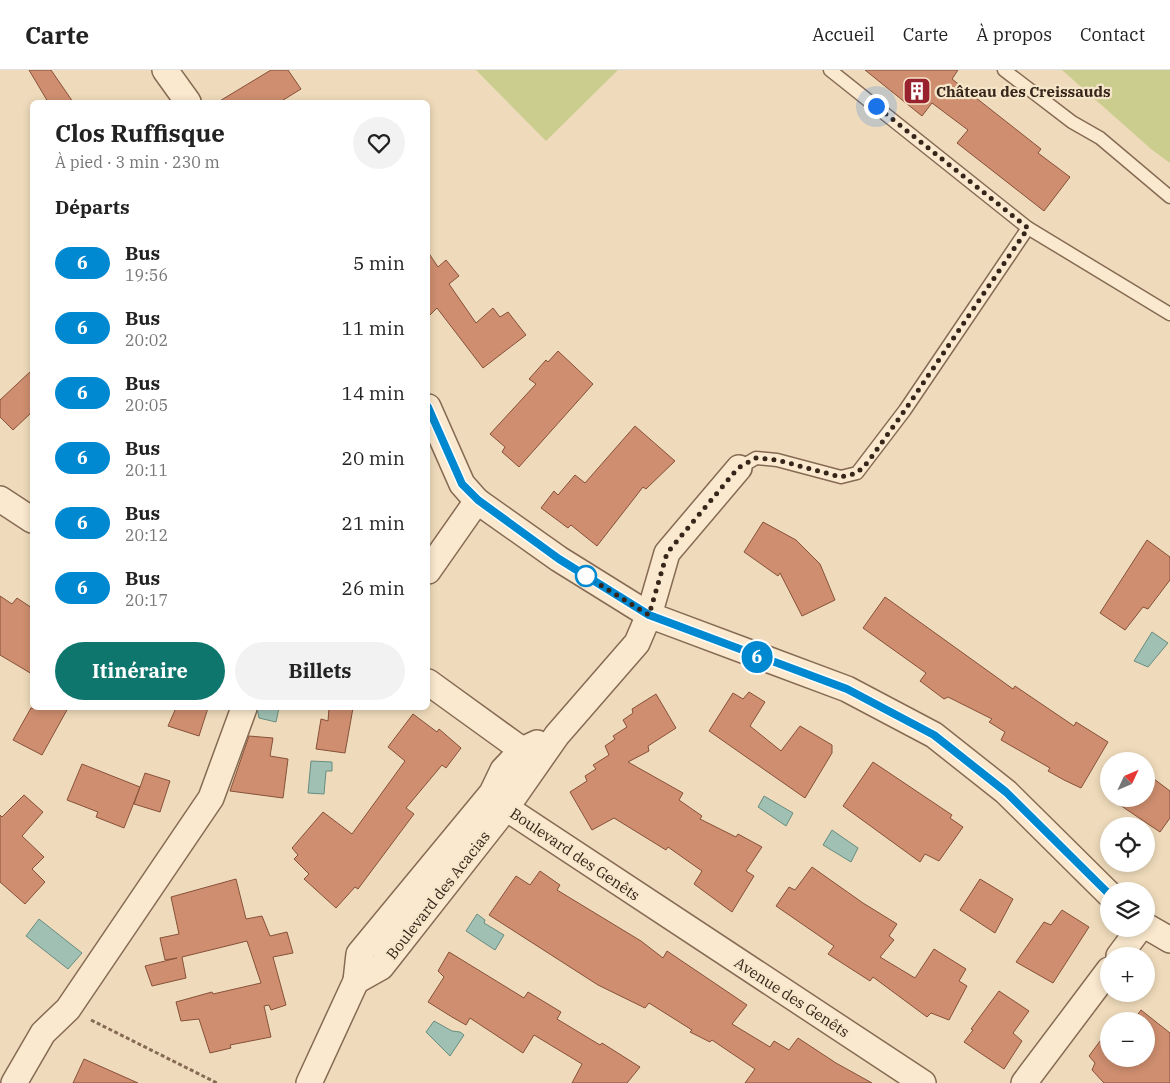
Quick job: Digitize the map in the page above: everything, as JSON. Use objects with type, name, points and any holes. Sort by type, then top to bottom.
[{"type":"street","points":[[165,70],[187,100]]},
{"type":"street","points":[[430,412],[462,484],[478,500],[559,559],[649,615],[847,689],[934,735],[1006,792],[1100,885]]},
{"type":"street","name":"Boulevard des Acacias","points":[[309,1083],[356,981],[359,954],[557,735],[637,642],[649,615],[667,553],[738,468]]},
{"type":"street","points":[[0,499],[30,519]]},
{"type":"street","points":[[430,568],[478,500]]},
{"type":"street","points":[[430,683],[522,750]]},
{"type":"street","points":[[14,1083],[43,1033],[68,1009],[148,894],[211,798],[243,710]]},
{"type":"street","name":"Boulevard des Acacias","points":[[499,800],[503,770],[522,750],[557,735]]},
{"type":"street","name":"Boulevard des Genêts","points":[[499,800],[661,912]]},
{"type":"street","name":"Avenue des Genêts","points":[[661,912],[923,1083]]},
{"type":"street","points":[[1155,931],[1170,940]]},
{"type":"street","points":[[1024,1083],[1100,982]]},
{"type":"lane","points":[[830,70],[1028,228],[1170,314]]},
{"type":"lane","points":[[1004,70],[1072,122],[1100,138],[1170,197]]},
{"type":"lane","points":[[738,468],[756,458],[777,460],[841,477],[857,473],[868,462],[905,410],[1028,228]]},
{"type":"path","points":[[68,1009],[217,1083]]},
{"type":"green space","points":[[476,70],[618,70],[546,141]]},
{"type":"green space","points":[[1062,70],[1170,70],[1170,163],[1151,149]]},
{"type":"shaded area","points":[[1152,632],[1168,643],[1148,667],[1134,661]]},
{"type":"shaded area","points":[[257,710],[279,710],[276,722],[259,718]]},
{"type":"shaded area","points":[[311,761],[332,762],[332,771],[326,771],[324,794],[308,793]]},
{"type":"shaded area","points":[[764,796],[793,813],[786,826],[758,807]]},
{"type":"shaded area","points":[[832,830],[858,848],[851,862],[823,845]]},
{"type":"shaded area","points":[[477,914],[485,920],[484,923],[504,935],[495,950],[466,931]]},
{"type":"shaded area","points":[[39,919],[82,953],[68,969],[26,936]]},
{"type":"shaded area","points":[[434,1021],[464,1035],[450,1056],[426,1032]]},
{"type":"building","points":[[29,70],[51,70],[72,100],[47,100]]},
{"type":"building","points":[[271,70],[288,70],[301,89],[283,100],[221,100]]},
{"type":"building","points":[[865,70],[958,70],[952,79],[1041,149],[1038,153],[1070,177],[1044,211],[957,143],[968,130],[932,103],[922,116]]},
{"type":"building","points":[[430,255],[438,267],[446,260],[459,276],[449,284],[476,323],[493,308],[500,317],[508,312],[526,335],[483,368],[437,308],[430,315]]},
{"type":"building","points":[[558,351],[593,384],[519,467],[502,452],[505,447],[490,434],[536,384],[529,379],[546,360],[548,362]]},
{"type":"building","points":[[30,372],[30,414],[13,430],[0,417],[0,400]]},
{"type":"building","points":[[635,426],[675,461],[646,489],[643,487],[597,546],[571,525],[568,528],[541,508],[554,491],[558,495],[575,475],[585,483]]},
{"type":"building","points":[[763,522],[796,540],[820,564],[835,600],[802,616],[780,573],[778,576],[744,552]]},
{"type":"building","points":[[1147,540],[1170,557],[1170,580],[1148,609],[1143,607],[1125,630],[1100,613]]},
{"type":"building","points":[[0,596],[12,604],[17,598],[30,607],[30,673],[0,655]]},
{"type":"building","points":[[885,597],[1013,689],[1015,686],[1074,726],[1076,722],[1108,742],[1102,752],[1100,752],[1100,756],[1081,788],[1048,771],[1050,768],[1001,740],[1005,732],[989,722],[992,719],[948,697],[944,699],[920,681],[926,673],[863,628]]},
{"type":"building","points":[[749,692],[765,702],[750,726],[781,751],[800,726],[832,745],[832,753],[805,798],[709,731],[733,693],[743,699]]},
{"type":"building","points":[[656,694],[676,728],[648,746],[649,751],[628,762],[683,793],[679,800],[702,816],[700,819],[736,837],[738,834],[762,847],[746,871],[754,876],[732,912],[694,884],[702,871],[668,847],[666,850],[614,818],[592,830],[570,792],[587,781],[585,776],[596,769],[593,765],[609,755],[605,746],[615,739],[613,736],[627,727],[623,720],[633,713],[632,709]]},
{"type":"building","points":[[30,710],[67,710],[42,755],[13,740]]},
{"type":"building","points":[[175,710],[207,710],[199,736],[168,726]]},
{"type":"building","points":[[329,710],[353,710],[345,753],[316,749],[321,719],[328,721]]},
{"type":"building","points":[[413,714],[437,732],[439,729],[461,748],[446,768],[442,765],[406,808],[414,814],[358,889],[355,887],[336,908],[304,879],[309,874],[294,859],[298,855],[292,848],[323,812],[352,834],[405,761],[388,747]]},
{"type":"building","points":[[249,736],[273,738],[270,756],[288,759],[283,798],[230,791]]},
{"type":"building","points":[[873,762],[952,815],[950,818],[963,827],[939,861],[925,854],[920,862],[843,806]]},
{"type":"building","points":[[82,764],[140,787],[124,828],[96,817],[98,812],[67,800]]},
{"type":"building","points":[[145,773],[170,781],[160,812],[134,804]]},
{"type":"building","points":[[1155,780],[1170,791],[1170,818],[1160,832],[1155,829],[1155,817],[1138,817],[1124,808],[1155,808]]},
{"type":"building","points":[[24,795],[43,812],[22,836],[44,857],[32,869],[45,882],[25,904],[0,882],[0,815],[2,817]]},
{"type":"building","points":[[812,867],[897,924],[889,936],[894,940],[880,957],[915,978],[934,949],[966,969],[959,981],[967,986],[949,1020],[931,1013],[927,1017],[873,977],[870,981],[828,954],[834,946],[776,906],[789,887],[795,890]]},
{"type":"building","points":[[540,871],[560,885],[557,890],[641,941],[663,958],[667,951],[747,1005],[732,1024],[770,1047],[774,1041],[789,1050],[798,1038],[836,1063],[872,1083],[745,1083],[755,1069],[712,1040],[710,1042],[690,1032],[692,1030],[649,1003],[645,1008],[598,985],[489,915],[516,876],[530,885]]},
{"type":"building","points":[[236,879],[246,919],[262,916],[270,936],[287,932],[293,953],[273,957],[286,1005],[271,1010],[269,1005],[264,1006],[271,1037],[230,1045],[231,1048],[210,1053],[199,1019],[181,1021],[176,1002],[212,992],[213,994],[261,983],[247,941],[182,957],[186,978],[152,986],[145,966],[177,958],[165,960],[160,938],[179,934],[171,897]]},
{"type":"building","points":[[980,879],[1013,899],[995,933],[960,910]]},
{"type":"building","points":[[1062,910],[1089,927],[1053,983],[1016,962],[1044,922],[1051,925]]},
{"type":"building","points":[[449,952],[524,998],[528,992],[561,1012],[557,1019],[600,1045],[602,1043],[640,1067],[627,1083],[572,1083],[582,1064],[534,1035],[523,1053],[470,1018],[466,1025],[452,1017],[428,1002],[444,977],[438,971]]},
{"type":"building","points":[[999,991],[1029,1011],[1013,1033],[1022,1041],[1004,1069],[964,1042],[973,1030],[971,1029]]},
{"type":"building","points":[[1155,1021],[1170,1033],[1170,1083],[1104,1083],[1092,1070],[1095,1063],[1089,1056],[1100,1041],[1100,1067],[1155,1067]]},
{"type":"building","points":[[84,1059],[138,1083],[73,1083]]},
{"type":"bus line","name":"6","points":[[430,412],[462,484],[478,500],[559,559],[649,615],[847,689],[934,735],[1006,792],[1100,885]]},
{"type":"place","name":"Château des Creissauds","points":[[917,91]]},
{"type":"route","points":[[586,576],[649,615],[667,553],[738,468],[756,458],[777,460],[841,477],[857,473],[868,462],[905,410],[1028,228],[876,106]]}]
